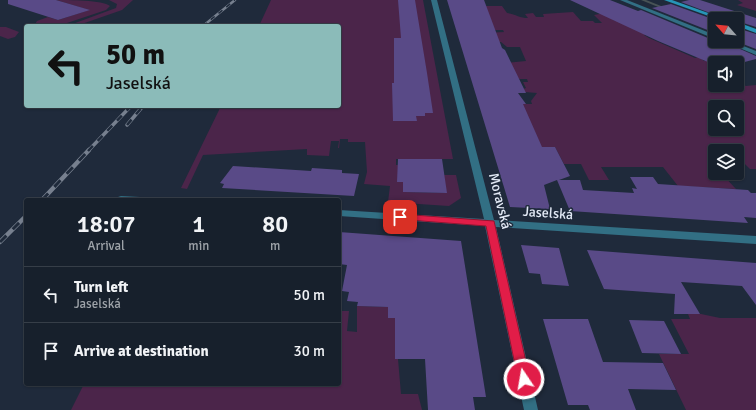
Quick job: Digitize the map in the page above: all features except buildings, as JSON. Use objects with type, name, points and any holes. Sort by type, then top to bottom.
[{"type":"street","name":"Moravská","points":[[434,0],[490,223],[531,410]]},
{"type":"street","points":[[623,0],[708,34]]},
{"type":"street","points":[[666,0],[708,14]]},
{"type":"street","points":[[744,27],[756,31]]},
{"type":"street","points":[[744,48],[756,53]]},
{"type":"street","name":"Jaselská","points":[[341,213],[756,240]]},
{"type":"shaded area","points":[[56,0],[93,1],[110,6],[106,10],[64,24],[35,24],[37,21],[48,17],[58,20],[89,10]]},
{"type":"shaded area","points":[[109,0],[133,0],[122,10],[82,24],[72,24],[116,8],[117,4]]},
{"type":"shaded area","points":[[271,0],[423,0],[453,159],[396,159],[396,165],[403,165],[404,192],[446,193],[444,175],[456,175],[461,198],[449,206],[388,202],[390,186],[364,184],[367,172],[365,142],[348,142],[348,139],[340,139],[339,148],[339,141],[331,141],[329,156],[307,155],[307,149],[203,155],[187,189],[181,188],[220,108],[341,108],[341,24],[260,24]]},
{"type":"shaded area","points":[[738,0],[756,0],[756,11],[737,5],[743,3]]},
{"type":"shaded area","points":[[485,6],[502,6],[507,13],[525,18],[528,18],[525,14],[533,13],[536,17],[544,17],[543,14],[573,12],[581,21],[593,21],[595,23],[602,23],[594,15],[610,12],[613,20],[629,24],[652,33],[644,35],[649,38],[695,58],[699,57],[704,61],[708,60],[708,92],[744,92],[744,85],[756,85],[756,169],[750,169],[744,163],[744,144],[708,144],[708,180],[728,180],[736,189],[678,186],[663,167],[601,167],[609,180],[589,180],[581,164],[564,164],[555,147],[534,147],[510,104],[532,104],[531,101],[537,93],[525,92],[523,89],[526,88],[523,82],[528,82],[527,79],[519,79],[506,63],[526,61],[520,47],[507,47],[501,42],[490,42],[486,33],[504,32],[503,30],[488,30]]},
{"type":"shaded area","points":[[0,27],[6,27],[19,32],[15,37],[8,39],[0,36]]},
{"type":"shaded area","points":[[357,306],[388,307],[388,318],[410,318],[396,359],[398,359],[401,394],[418,394],[422,410],[71,410],[83,386],[341,386],[341,311],[349,311],[347,331],[357,332]]},
{"type":"shaded area","points":[[688,314],[701,314],[720,318],[756,318],[756,410],[686,410],[659,354],[689,354],[671,319],[690,319]]},
{"type":"waterway","points":[[643,0],[669,10]]},
{"type":"railway","points":[[205,24],[235,0]]},
{"type":"railway","points":[[88,151],[129,108]]},
{"type":"railway","points":[[127,125],[141,108]]},
{"type":"railway","points":[[44,198],[89,150]]},
{"type":"railway","points":[[0,242],[24,218]]},
{"type":"route","points":[[400,217],[490,223],[524,379]]}]
